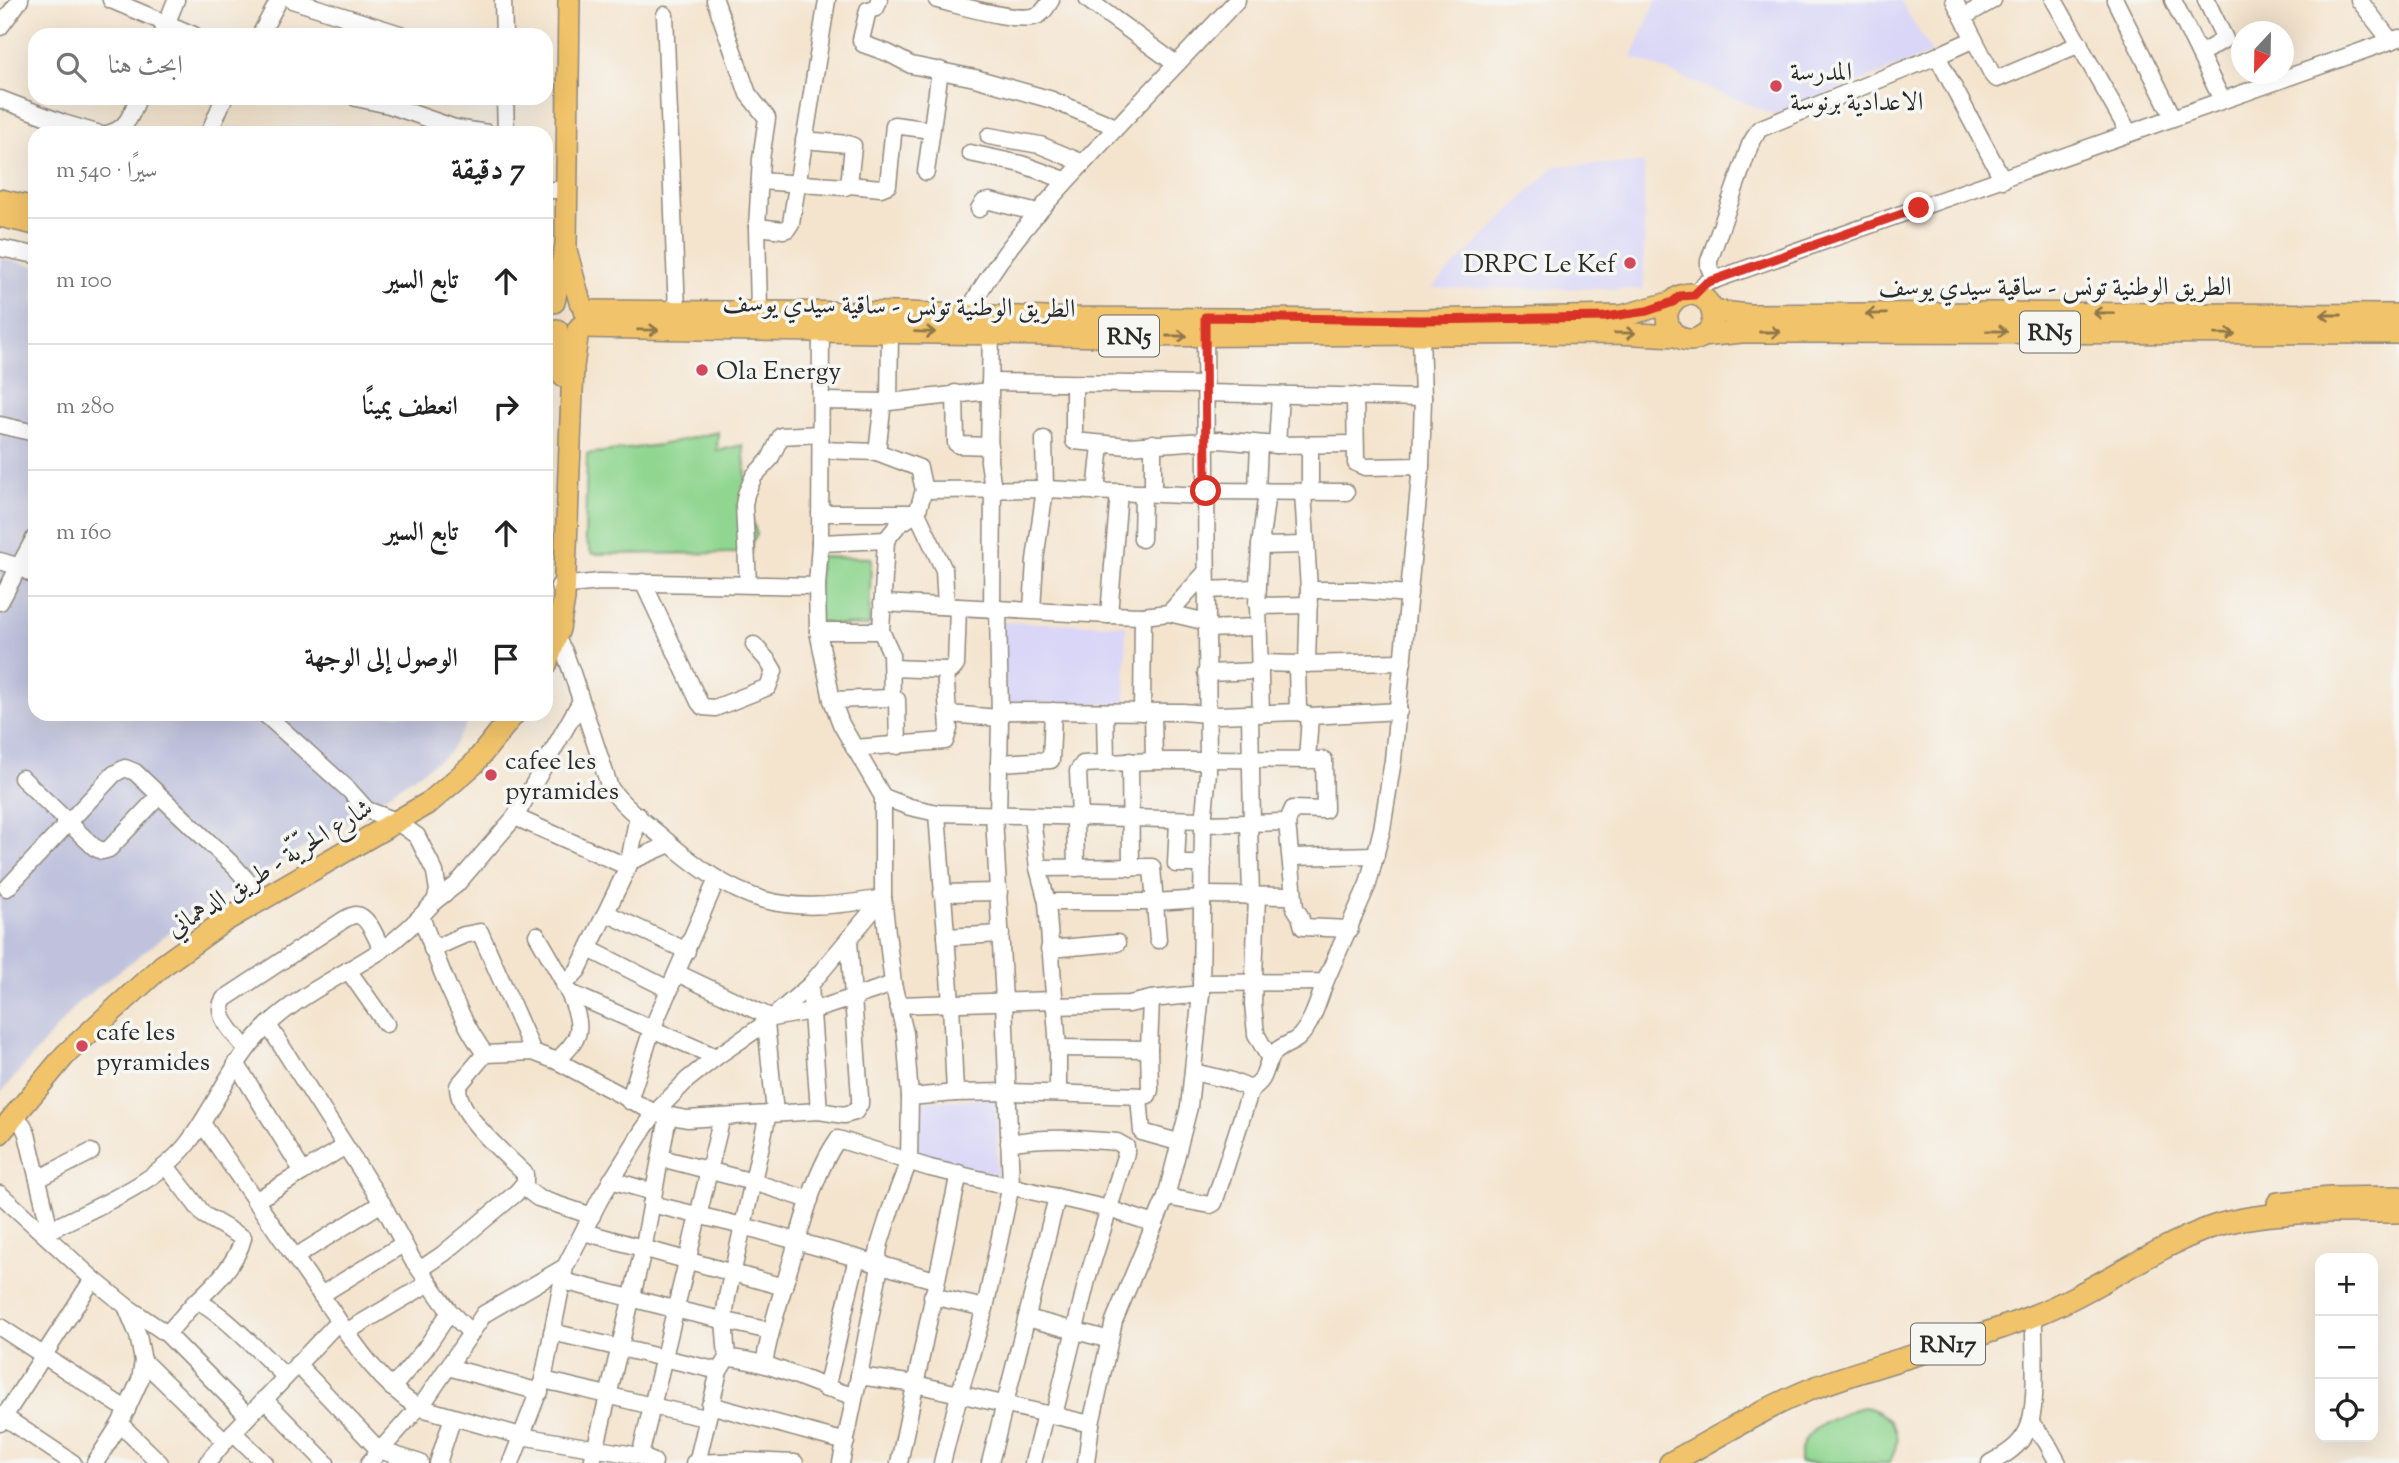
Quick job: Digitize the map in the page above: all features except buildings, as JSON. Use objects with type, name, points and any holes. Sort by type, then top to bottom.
[{"type":"main road","points":[[568,322],[566,248],[556,190],[569,0]]},
{"type":"main road","points":[[0,200],[28,206]]},
{"type":"main road","points":[[0,216],[28,222]]},
{"type":"main road","points":[[553,295],[566,248]]},
{"type":"main road","points":[[1702,336],[1711,325],[1707,293]]},
{"type":"main road","name":"الطريق الوطنية تونس - ساقية سيدي يوسف","points":[[1707,293],[1749,315],[2399,315]]},
{"type":"main road","name":"RN5","points":[[1673,302],[1680,296],[1707,293]]},
{"type":"main road","points":[[553,301],[570,297],[563,377],[562,585],[553,628]]},
{"type":"main road","points":[[1673,302],[1667,321],[1678,337]]},
{"type":"main road","name":"الطريق الوطنية تونس - ساقية سيدي يوسف","points":[[1205,327],[1605,317],[1636,314],[1673,302]]},
{"type":"main road","name":"الطريق الوطنية تونس - ساقية سيدي يوسف","points":[[568,322],[677,311],[759,312],[890,331],[962,324]]},
{"type":"main road","name":"الطريق الوطنية تونس - ساقية سيدي يوسف","points":[[568,322],[821,321],[1205,327],[1422,335],[1615,333],[1678,337]]},
{"type":"main road","name":"الطريق الوطنية تونس - ساقية سيدي يوسف","points":[[1702,336],[1742,332],[2399,333]]},
{"type":"main road","name":"RN5","points":[[1678,337],[1690,339],[1702,336]]},
{"type":"main road","name":"شارع الحرّيّة - طريق الدهماني","points":[[7,1117],[66,1054],[162,966],[223,922],[392,819],[457,770],[500,721]]},
{"type":"main road","name":"شارع الحرّيّة - طريق الدهماني","points":[[0,1133],[7,1117],[64,1042],[110,999],[190,933],[257,892],[392,819],[430,802],[473,765],[508,721]]},
{"type":"main road","name":"RN17","points":[[2225,1223],[2246,1210],[2284,1202],[2399,1197]]},
{"type":"main road","name":"RN17","points":[[1670,1463],[1796,1395],[2034,1316],[2166,1247],[2225,1223],[2290,1215],[2399,1212]]},
{"type":"street","points":[[0,27],[20,0]]},
{"type":"street","points":[[111,0],[162,28]]},
{"type":"street","points":[[164,28],[176,0]]},
{"type":"street","points":[[264,28],[279,0]]},
{"type":"street","points":[[292,0],[381,28]]},
{"type":"street","points":[[503,0],[504,28]]},
{"type":"street","points":[[715,0],[748,94],[767,118],[757,228],[759,312]]},
{"type":"street","points":[[757,228],[784,230],[790,226],[827,0]]},
{"type":"street","points":[[879,0],[876,8],[868,10],[861,40],[863,44],[911,65],[940,70],[1052,100],[1116,127]]},
{"type":"street","points":[[937,0],[1028,18],[1040,14],[1051,0]]},
{"type":"street","points":[[1088,0],[1176,64]]},
{"type":"street","points":[[962,324],[996,266],[1065,180],[1237,0]]},
{"type":"street","points":[[1954,0],[1997,79],[2080,44]]},
{"type":"street","points":[[1964,17],[1993,0]]},
{"type":"street","points":[[2054,0],[2129,133]]},
{"type":"street","points":[[2115,0],[2174,117]]},
{"type":"street","points":[[2173,0],[2222,100]]},
{"type":"street","points":[[2200,54],[2225,39],[2206,0]]},
{"type":"street","points":[[1974,39],[1937,57],[1759,129],[1750,145],[1709,261],[1707,293],[2129,133],[2395,39],[2359,0]]},
{"type":"street","points":[[665,15],[677,311]]},
{"type":"street","points":[[1937,57],[2003,180]]},
{"type":"street","points":[[926,172],[940,70]]},
{"type":"street","points":[[0,99],[70,126]]},
{"type":"street","points":[[124,126],[135,105]]},
{"type":"street","points":[[212,126],[221,105]]},
{"type":"street","points":[[386,105],[449,126]]},
{"type":"street","points":[[505,105],[506,126]]},
{"type":"street","points":[[760,181],[881,188],[888,185],[894,125],[932,130]]},
{"type":"street","points":[[989,136],[1040,145],[1083,163]]},
{"type":"street","points":[[804,141],[853,146],[849,185]]},
{"type":"street","points":[[970,153],[1021,164],[1065,180]]},
{"type":"street","points":[[979,209],[984,202],[990,201],[1038,213]]},
{"type":"street","points":[[0,248],[28,254]]},
{"type":"street","points":[[821,321],[821,543],[817,586],[818,631],[831,700],[854,748],[883,797],[883,898],[893,984],[905,1033],[909,1097],[909,1161],[880,1243],[880,1266],[841,1463]]},
{"type":"street","points":[[942,1463],[985,1308],[1011,1185],[996,816],[1000,715],[990,446],[991,325]]},
{"type":"street","points":[[1086,1463],[1091,1424],[1110,1340],[1121,1303],[1166,1197],[1189,1107],[1194,1072],[1201,989],[1203,822],[1208,760],[1205,327]]},
{"type":"street","points":[[877,452],[886,402],[890,331]]},
{"type":"street","points":[[1166,1197],[1210,1205],[1214,1203],[1251,1089],[1261,1082],[1270,1059],[1277,1050],[1301,1035],[1368,884],[1376,855],[1399,711],[1421,466],[1422,335]]},
{"type":"street","points":[[821,401],[886,402],[990,387],[1074,384],[1280,395],[1423,398]]},
{"type":"street","points":[[1074,384],[1074,441],[1101,445],[1231,441],[1277,445],[1355,444]]},
{"type":"street","points":[[954,393],[956,443],[990,446]]},
{"type":"street","points":[[1277,445],[1280,395]]},
{"type":"street","points":[[1355,396],[1355,462],[1359,466],[1421,466]]},
{"type":"street","points":[[0,425],[28,431]]},
{"type":"street","points":[[748,584],[744,505],[750,485],[769,459],[781,436],[877,452],[919,468],[925,490],[916,513],[898,525],[886,540],[881,631],[890,648],[892,698]]},
{"type":"street","points":[[1032,610],[1035,560],[1045,489],[1044,439]]},
{"type":"street","points":[[1142,539],[1153,443]]},
{"type":"street","points":[[1259,444],[1262,491],[1256,588],[1260,667],[1250,760],[1254,896],[1252,1004],[1256,1034],[1270,1059]]},
{"type":"street","points":[[1096,492],[1101,445]]},
{"type":"street","points":[[1307,760],[1302,664],[1309,597],[1306,545],[1310,445]]},
{"type":"street","points":[[925,490],[1045,489],[1206,494],[1262,491],[1346,492]]},
{"type":"street","points":[[1109,615],[1119,492]]},
{"type":"street","points":[[820,513],[916,513]]},
{"type":"street","points":[[892,668],[945,670],[954,669],[956,665],[952,606],[944,570],[916,513]]},
{"type":"street","points":[[821,543],[886,540]]},
{"type":"street","points":[[1260,546],[1306,545]]},
{"type":"street","points":[[0,602],[28,551]]},
{"type":"street","points":[[0,561],[28,572]]},
{"type":"street","points":[[1169,613],[1205,581],[1256,588]]},
{"type":"street","points":[[643,582],[703,707],[715,708],[768,687],[774,671],[754,645]]},
{"type":"street","points":[[562,585],[643,582],[817,586]]},
{"type":"street","points":[[1258,607],[1359,590],[1409,594]]},
{"type":"street","points":[[882,603],[1109,615],[1143,616],[1169,613],[1207,626],[1258,626]]},
{"type":"street","points":[[1143,616],[1147,712],[1154,761]]},
{"type":"street","points":[[818,631],[881,631]]},
{"type":"street","points":[[553,643],[564,651],[610,788],[670,844],[717,879],[745,895],[773,904],[825,906],[883,898]]},
{"type":"street","points":[[1206,673],[1302,664],[1403,662]]},
{"type":"street","points":[[854,748],[945,741],[949,729],[945,670]]},
{"type":"street","points":[[831,700],[892,698],[898,701],[898,746]]},
{"type":"street","points":[[48,1233],[166,1166],[187,1145],[236,1063],[268,1025],[288,1008],[382,950],[435,901],[456,886],[515,817],[582,701]]},
{"type":"street","points":[[948,714],[1000,715],[1054,711],[1304,714],[1399,711]]},
{"type":"street","points":[[999,763],[1051,760],[1054,711]]},
{"type":"street","points":[[1105,712],[1106,762]]},
{"type":"street","points":[[273,721],[349,790],[367,810],[392,819],[417,836],[427,852],[438,883],[435,901]]},
{"type":"street","points":[[1076,868],[1080,767],[1083,764],[1130,761],[1324,760],[1325,810],[1293,809],[1287,822],[1295,910],[1303,927],[1350,929]]},
{"type":"street","points":[[1130,761],[1130,868]]},
{"type":"street","points":[[7,888],[114,774],[125,768],[135,772],[235,867],[257,892]]},
{"type":"street","points":[[22,778],[94,847],[102,851],[108,849],[159,796]]},
{"type":"street","points":[[883,797],[937,813],[1251,824],[1287,822]]},
{"type":"street","points":[[937,813],[955,1093]]},
{"type":"street","points":[[566,988],[589,949],[629,864],[638,815]]},
{"type":"street","points":[[515,817],[629,864],[670,844]]},
{"type":"street","points":[[1032,817],[1038,868],[1047,902],[1058,1048],[1058,1092]]},
{"type":"street","points":[[1178,821],[1177,864],[1203,864]]},
{"type":"street","points":[[1291,857],[1376,855]]},
{"type":"street","points":[[1038,868],[1153,867],[1158,940]]},
{"type":"street","points":[[629,1101],[652,1029],[717,879]]},
{"type":"street","points":[[942,893],[999,892]]},
{"type":"street","points":[[1047,902],[1154,902],[1202,897],[1293,896]]},
{"type":"street","points":[[511,1463],[542,1386],[564,1274],[611,1180],[687,1080],[769,1020],[810,985],[883,898]]},
{"type":"street","points":[[607,913],[687,951]]},
{"type":"street","points":[[246,1049],[221,1014],[221,1003],[225,999],[355,915],[367,922],[382,950]]},
{"type":"street","points":[[421,916],[432,949],[472,1037],[485,1054]]},
{"type":"street","points":[[432,949],[470,933],[480,932],[533,1052]]},
{"type":"street","points":[[946,937],[1000,934]]},
{"type":"street","points":[[537,935],[579,1018],[579,1031],[557,1061]]},
{"type":"street","points":[[207,1463],[297,1364],[342,1327],[425,1276],[443,1254],[522,1186],[525,1174],[475,1123],[461,1103],[458,1086],[485,1054],[533,1052],[557,1061],[629,1101],[661,1115],[687,1119],[819,1111],[844,1115],[855,1112],[860,1104],[849,940]]},
{"type":"street","points":[[1049,949],[1117,943]]},
{"type":"street","points":[[589,949],[670,990]]},
{"type":"street","points":[[348,970],[386,1024]]},
{"type":"street","points":[[677,973],[769,1020],[812,1011],[893,984]]},
{"type":"street","points":[[898,1005],[1004,1001],[1129,1004],[1201,989],[1325,982]]},
{"type":"street","points":[[810,985],[819,1111]]},
{"type":"street","points":[[566,988],[716,1057]]},
{"type":"street","points":[[909,1097],[1007,1092],[1139,1097],[1148,1095],[1151,999]]},
{"type":"street","points":[[769,1020],[771,1114],[723,1319],[723,1365],[708,1411],[696,1462],[795,1463]]},
{"type":"street","points":[[268,1025],[382,1203],[403,1244],[450,1312],[471,1334]]},
{"type":"street","points":[[1058,1048],[1149,1049]]},
{"type":"street","points":[[236,1063],[303,1172]]},
{"type":"street","points":[[1194,1072],[1229,1080],[1251,1089]]},
{"type":"street","points":[[1139,1097],[1142,1132],[1178,1142]]},
{"type":"street","points":[[593,1455],[643,1250],[661,1158],[661,1115]]},
{"type":"street","points":[[764,1364],[770,1331],[810,1200],[825,1161],[838,1139],[844,1115]]},
{"type":"street","points":[[7,1117],[23,1125],[27,1134],[48,1233]]},
{"type":"street","points":[[202,1123],[342,1327],[392,1388],[418,1407],[453,1417],[593,1455],[652,1461],[652,1408],[685,1260],[722,1117]]},
{"type":"street","points":[[838,1139],[909,1161],[1109,1209],[1155,1224]]},
{"type":"street","points":[[1009,1143],[1058,1139],[1118,1142],[1125,1144],[1126,1153],[1087,1280],[1075,1331],[1033,1463]]},
{"type":"street","points":[[255,1200],[344,1147]]},
{"type":"street","points":[[38,1180],[91,1152]]},
{"type":"street","points":[[661,1158],[810,1200]]},
{"type":"street","points":[[166,1166],[204,1215],[243,1238],[241,1247],[217,1282],[167,1334]]},
{"type":"street","points":[[899,1463],[908,1429],[933,1288],[959,1173]]},
{"type":"street","points":[[611,1180],[697,1217],[743,1226],[857,1258],[985,1308]]},
{"type":"street","points":[[522,1186],[538,1198],[592,1216]]},
{"type":"street","points":[[0,1194],[48,1233],[93,1279],[167,1334],[248,1416]]},
{"type":"street","points":[[990,1463],[1057,1197]]},
{"type":"street","points":[[295,1256],[382,1203]]},
{"type":"street","points":[[584,1232],[784,1287]]},
{"type":"street","points":[[321,1295],[403,1244]]},
{"type":"street","points":[[826,1389],[857,1258]]},
{"type":"street","points":[[374,1456],[418,1407],[484,1314],[564,1274],[630,1298],[770,1331]]},
{"type":"street","points":[[73,1463],[1,1418],[93,1279]]},
{"type":"street","points":[[197,1301],[219,1314],[285,1376]]},
{"type":"street","points":[[95,1463],[123,1417],[140,1380],[143,1361],[138,1335],[127,1306]]},
{"type":"street","points":[[392,1388],[425,1349],[450,1312]]},
{"type":"street","points":[[1991,1463],[2018,1444],[2031,1422],[2034,1316]]},
{"type":"street","points":[[1027,1318],[1110,1340]]},
{"type":"street","points":[[0,1327],[43,1355],[123,1417],[160,1463]]},
{"type":"street","points":[[552,1332],[663,1358],[723,1365],[764,1364],[826,1389],[854,1396]]},
{"type":"street","points":[[143,1361],[229,1437],[265,1463]]},
{"type":"street","points":[[297,1364],[374,1456],[420,1463]]},
{"type":"street","points":[[448,1367],[542,1386],[608,1395],[652,1408],[708,1411],[846,1442]]},
{"type":"street","points":[[859,1376],[915,1384],[1091,1424]]},
{"type":"street","points":[[264,1399],[326,1463]]},
{"type":"street","points":[[438,1463],[453,1417]]},
{"type":"street","points":[[2031,1422],[2046,1441],[2057,1463]]},
{"type":"shaded area","name":"المدرسة الاعدادية برنوسة","points":[[1656,0],[1900,0],[1932,53],[1775,115],[1632,57]]},
{"type":"shaded area","name":"DRPC Le Kef","points":[[1644,163],[1644,289],[1432,288],[1555,166]]},
{"type":"shaded area","points":[[0,258],[28,264],[28,721],[469,721],[449,753],[351,819],[190,917],[80,1001],[0,1094]]},
{"type":"shaded area","points":[[1001,622],[1126,625],[1125,705],[1000,702]]},
{"type":"shaded area","points":[[997,1098],[997,1176],[912,1156],[910,1102]]},
{"type":"green space","points":[[718,432],[717,451],[743,445],[749,509],[757,535],[752,541],[751,553],[592,554],[585,538],[587,454],[660,445]]},
{"type":"green space","points":[[819,557],[871,558],[869,626],[818,624]]},
{"type":"green space","points":[[1865,1407],[1884,1416],[1894,1428],[1896,1444],[1889,1463],[1800,1463],[1802,1447],[1814,1430],[1845,1413]]},
{"type":"place","name":"المدرسة الاعدادية برنوسة","points":[[1776,86]]},
{"type":"place","name":"DRPC Le Kef","points":[[1630,263]]},
{"type":"place","name":"Ola Energy","points":[[702,370]]},
{"type":"place","name":"cafee les pyramides","points":[[491,775]]},
{"type":"place","name":"cafe les pyramides","points":[[82,1046]]},
{"type":"route","points":[[1206,491],[1205,317],[1420,320],[1622,316],[1647,311],[1685,295],[1694,295],[1706,283],[1919,208]]}]
